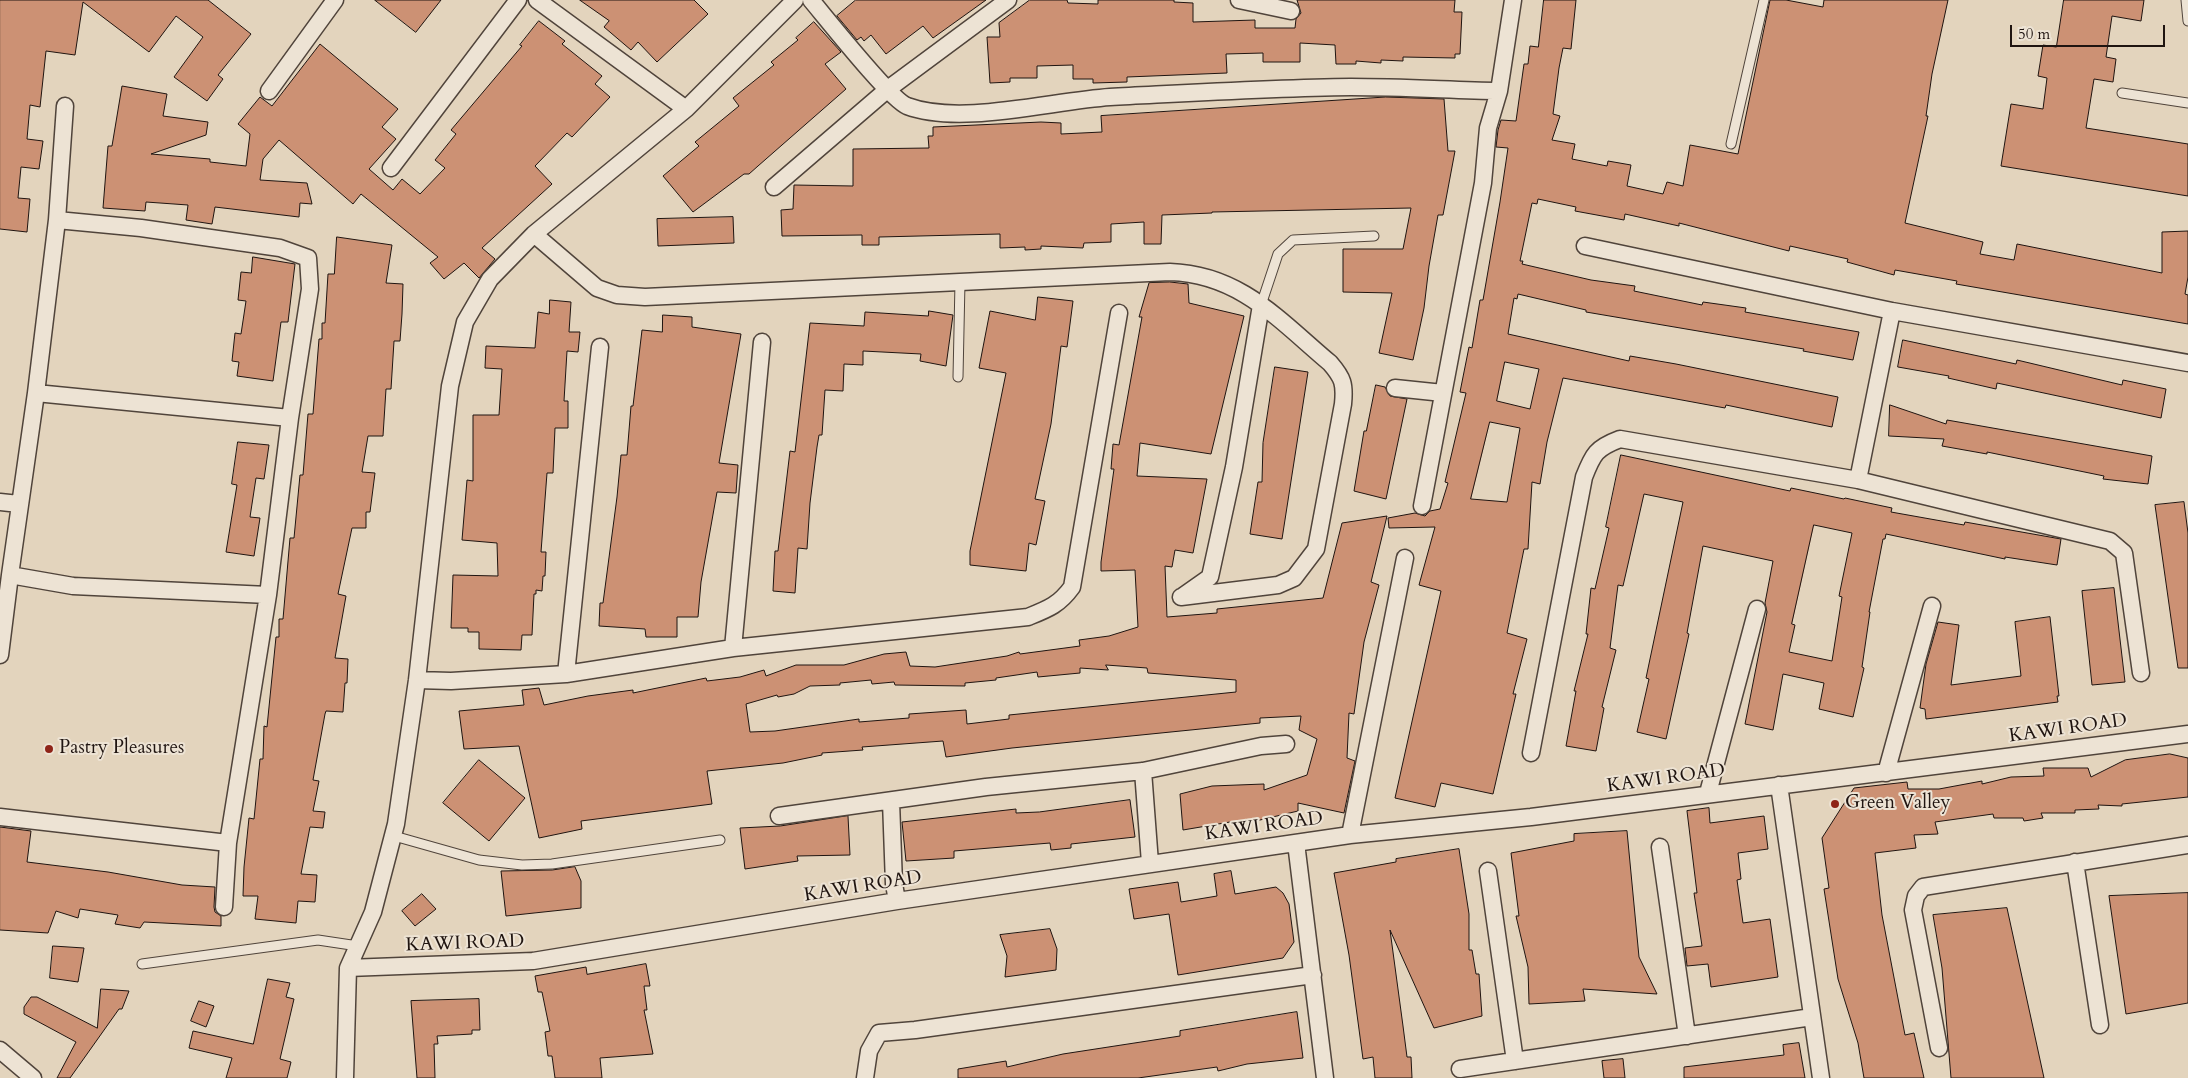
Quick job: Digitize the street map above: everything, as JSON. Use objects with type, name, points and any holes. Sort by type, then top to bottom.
[{"type":"street","points":[[269,91],[335,0]]},
{"type":"street","points":[[391,168],[518,0]]},
{"type":"street","points":[[537,0],[686,109]]},
{"type":"street","points":[[345,1078],[348,968],[375,904],[394,836],[417,680],[450,386],[465,322],[490,279],[534,234],[686,109],[795,0]]},
{"type":"street","points":[[811,0],[888,89],[905,105],[931,113],[962,114],[1085,99],[1198,92],[1353,87],[1499,91]]},
{"type":"street","points":[[774,187],[888,89],[1008,0]]},
{"type":"street","points":[[1239,0],[1291,10]]},
{"type":"street","points":[[1422,506],[1484,183],[1488,128],[1499,91],[1513,0]]},
{"type":"street","points":[[0,655],[19,504],[36,393],[57,220],[64,106]]},
{"type":"street","points":[[57,220],[142,228],[280,248],[308,258],[310,289],[290,418],[268,595],[228,843],[224,907]]},
{"type":"street","points":[[534,234],[597,288],[617,295],[645,297],[1186,272],[1196,273],[1242,290],[1261,305],[1330,363],[1341,375],[1344,389],[1316,549],[1294,578],[1278,585],[1181,597],[1210,577],[1234,467],[1261,305]]},
{"type":"street","points":[[1585,246],[1892,312],[2188,363]]},
{"type":"street","points":[[1858,480],[1892,312]]},
{"type":"street","points":[[417,680],[451,681],[566,674],[733,648],[1028,618],[1062,601],[1072,587],[1078,565],[1119,313]]},
{"type":"street","points":[[733,648],[762,342]]},
{"type":"street","points":[[566,674],[600,347]]},
{"type":"street","points":[[1395,388],[1444,393]]},
{"type":"street","points":[[36,393],[290,418]]},
{"type":"street","points":[[1531,753],[1584,477],[1593,455],[1604,445],[1620,439],[1858,480],[2110,541],[2124,553],[2140,673]]},
{"type":"street","points":[[0,502],[19,504]]},
{"type":"street","points":[[1350,835],[1404,558]]},
{"type":"street","points":[[10,575],[73,586],[268,595]]},
{"type":"street","points":[[1886,773],[1932,606]]},
{"type":"street","points":[[1708,793],[1757,609]]},
{"type":"street","name":"KAWI ROAD","points":[[348,968],[533,961],[898,901],[1350,835],[1531,817],[1708,793],[1886,773],[2188,734]]},
{"type":"street","points":[[779,816],[986,787],[1143,771],[1261,746],[1286,744]]},
{"type":"street","points":[[1143,771],[1150,863]]},
{"type":"street","points":[[1779,785],[1821,1078]]},
{"type":"street","points":[[891,801],[894,884],[898,901]]},
{"type":"street","points":[[0,817],[228,843]]},
{"type":"street","points":[[1296,843],[1325,1078]]},
{"type":"street","points":[[1939,1048],[1913,910],[1916,896],[1923,888],[2188,845]]},
{"type":"street","points":[[1660,847],[1687,1036]]},
{"type":"street","points":[[2075,862],[2100,1025]]},
{"type":"street","points":[[1488,871],[1515,1061]]},
{"type":"street","points":[[865,1078],[869,1051],[879,1033],[915,1030],[1313,975]]},
{"type":"street","points":[[1460,1070],[1812,1017]]},
{"type":"street","points":[[0,1050],[33,1078]]},
{"type":"lane","points":[[1732,144],[1764,0]]},
{"type":"lane","points":[[2186,0],[2188,21]]},
{"type":"lane","points":[[2122,93],[2188,103]]},
{"type":"lane","points":[[1261,305],[1278,254],[1294,240],[1374,236]]},
{"type":"lane","points":[[958,377],[960,282]]},
{"type":"lane","points":[[394,836],[479,860],[522,865],[552,864],[720,840]]},
{"type":"lane","points":[[142,964],[318,940],[358,946]]},
{"type":"building","points":[[0,0],[208,0],[251,34],[218,75],[223,79],[207,101],[174,77],[203,37],[176,16],[149,52],[83,2],[75,55],[46,51],[40,107],[30,105],[27,139],[43,141],[39,169],[21,167],[18,198],[30,199],[27,232],[0,229]]},
{"type":"building","points":[[375,0],[441,0],[416,32]]},
{"type":"building","points":[[580,0],[694,0],[708,14],[657,62],[638,42],[631,50],[604,27],[609,21]]},
{"type":"building","points":[[856,0],[986,0],[933,38],[923,26],[886,54],[871,35],[864,41],[861,37],[857,40],[837,16]]},
{"type":"building","points":[[1030,0],[1067,0],[1068,3],[1098,4],[1098,0],[1174,0],[1174,2],[1193,3],[1193,22],[1255,20],[1255,28],[1295,28],[1296,19],[1301,13],[1297,0],[1455,0],[1454,12],[1462,12],[1460,54],[1455,54],[1455,58],[1403,57],[1403,61],[1381,60],[1381,63],[1356,61],[1356,64],[1336,64],[1335,45],[1300,43],[1300,62],[1263,62],[1263,53],[1226,54],[1227,73],[1127,77],[1127,82],[1093,83],[1093,79],[1073,79],[1073,65],[1037,66],[1037,78],[1010,78],[1010,82],[990,83],[987,37],[1000,37],[999,23]]},
{"type":"building","points":[[1544,0],[1576,0],[1571,49],[1563,48],[1559,68],[1553,114],[1560,116],[1552,140],[1575,144],[1572,159],[1607,166],[1608,161],[1631,165],[1627,186],[1663,194],[1667,182],[1683,186],[1690,145],[1738,154],[1770,0],[1786,0],[1823,7],[1824,0],[1948,0],[1932,74],[1926,116],[1928,116],[1905,223],[1983,242],[1980,254],[2014,260],[2017,244],[2162,273],[2162,232],[2188,231],[2188,277],[2185,294],[2188,295],[2188,324],[1956,284],[1957,281],[1895,270],[1894,275],[1847,262],[1848,259],[1790,246],[1789,251],[1679,223],[1679,226],[1625,214],[1624,220],[1575,211],[1576,207],[1538,199],[1537,204],[1532,203],[1520,261],[1523,261],[1522,264],[1591,280],[1635,286],[1634,291],[1702,305],[1703,302],[1746,308],[1745,312],[1859,332],[1853,360],[1803,351],[1804,349],[1586,312],[1586,310],[1518,294],[1517,299],[1514,298],[1508,334],[1629,361],[1630,356],[1838,397],[1832,427],[1726,405],[1725,408],[1563,378],[1547,442],[1540,484],[1532,482],[1528,549],[1524,549],[1507,633],[1527,639],[1513,694],[1516,694],[1493,794],[1441,783],[1435,807],[1395,798],[1441,591],[1419,585],[1435,527],[1389,528],[1388,518],[1415,513],[1425,516],[1430,511],[1440,509],[1448,483],[1445,482],[1466,393],[1460,392],[1469,347],[1472,348],[1480,300],[1483,300],[1500,202],[1508,148],[1496,147],[1498,130],[1501,120],[1516,121],[1524,64],[1528,64],[1530,46],[1538,47]],"holes":[[[1505,362],[1539,369],[1530,409],[1497,401]],[[1490,422],[1520,428],[1507,502],[1471,499]]]},
{"type":"building","points":[[2064,0],[2144,0],[2141,21],[2112,16],[2106,57],[2116,59],[2113,82],[2094,79],[2086,128],[2188,144],[2188,196],[2001,166],[2011,104],[2043,109],[2047,78],[2038,76],[2043,45],[2056,47]]},
{"type":"building","points":[[539,21],[565,41],[562,44],[602,76],[595,84],[610,97],[572,137],[567,133],[535,166],[552,184],[482,248],[495,259],[479,278],[464,263],[444,279],[430,263],[438,257],[361,194],[353,204],[279,140],[263,159],[260,180],[307,183],[312,204],[300,203],[299,217],[215,207],[212,224],[186,220],[188,205],[146,202],[145,211],[103,208],[108,146],[112,146],[122,86],[167,94],[163,116],[208,122],[206,135],[151,154],[210,159],[210,162],[246,166],[250,134],[238,124],[260,97],[272,106],[320,44],[398,109],[382,127],[396,139],[369,169],[393,190],[402,179],[420,194],[445,168],[435,160],[456,134],[451,130],[522,46],[520,45]]},
{"type":"building","points":[[814,22],[841,52],[825,64],[846,89],[749,174],[744,174],[693,212],[663,176],[699,146],[695,142],[739,106],[733,98],[774,65],[771,62],[798,40],[796,38]]},
{"type":"building","points":[[1386,97],[1444,99],[1448,151],[1455,151],[1443,215],[1438,215],[1424,308],[1413,360],[1379,353],[1392,293],[1343,292],[1343,249],[1403,249],[1411,208],[1212,212],[1162,215],[1161,244],[1144,244],[1144,222],[1111,224],[1111,242],[1084,243],[1083,248],[1041,246],[1041,249],[1025,250],[1025,247],[1000,248],[1000,234],[879,237],[879,245],[862,245],[862,235],[782,236],[781,210],[793,209],[794,185],[853,186],[853,149],[929,148],[928,136],[933,136],[933,127],[1041,122],[1061,123],[1061,134],[1102,132],[1101,116]]},
{"type":"building","points":[[733,217],[734,243],[658,246],[657,219]]},
{"type":"building","points":[[337,237],[392,245],[386,283],[403,284],[402,314],[400,341],[394,341],[391,389],[386,389],[383,436],[368,436],[362,472],[375,473],[370,512],[366,512],[366,528],[352,528],[338,594],[346,596],[335,658],[348,659],[347,683],[345,683],[343,712],[326,711],[325,714],[313,780],[319,781],[313,811],[325,812],[323,828],[310,827],[301,874],[317,875],[315,902],[298,901],[296,923],[255,919],[258,896],[243,896],[244,867],[249,818],[254,819],[260,759],[263,759],[264,726],[267,727],[276,637],[279,637],[279,619],[283,619],[290,538],[294,538],[300,475],[303,475],[308,414],[313,414],[319,339],[322,339],[322,323],[325,323],[328,274],[334,274]]},
{"type":"building","points":[[253,257],[295,264],[288,322],[281,322],[273,381],[237,376],[239,362],[232,361],[235,333],[241,334],[246,301],[238,300],[241,272],[251,273]]},
{"type":"building","points":[[1170,282],[1188,284],[1189,303],[1244,316],[1211,454],[1140,443],[1137,476],[1207,479],[1193,553],[1175,550],[1172,567],[1165,566],[1167,617],[1217,613],[1217,609],[1323,598],[1342,523],[1387,516],[1371,582],[1379,585],[1364,642],[1354,714],[1349,713],[1347,758],[1355,761],[1344,813],[1298,803],[1298,811],[1260,820],[1230,822],[1183,830],[1180,794],[1212,786],[1264,784],[1264,790],[1307,775],[1317,739],[1299,730],[1301,716],[1260,718],[1260,723],[1012,748],[946,757],[943,741],[862,747],[863,750],[822,753],[822,755],[783,763],[707,771],[712,804],[581,821],[582,829],[539,838],[519,746],[464,749],[459,711],[524,705],[522,690],[539,688],[544,705],[588,696],[633,690],[633,693],[706,678],[707,681],[740,677],[764,670],[766,676],[796,665],[844,665],[884,654],[906,652],[910,666],[935,667],[1007,656],[1019,652],[1020,654],[1080,646],[1079,640],[1109,636],[1138,627],[1135,570],[1101,571],[1101,562],[1114,469],[1111,469],[1113,444],[1119,445],[1142,317],[1139,317],[1149,283]],"holes":[[[1106,665],[1147,668],[1148,673],[1236,680],[1236,692],[1009,715],[1009,719],[967,724],[966,710],[909,714],[909,718],[859,722],[859,719],[775,731],[750,732],[746,704],[777,695],[778,697],[794,694],[810,686],[840,685],[840,683],[871,680],[872,684],[894,682],[895,685],[965,686],[965,683],[996,680],[996,678],[1037,672],[1038,677],[1080,673],[1080,668],[1108,670]]]},
{"type":"building","points":[[1038,297],[1073,301],[1067,347],[1061,346],[1051,424],[1035,499],[1045,501],[1036,545],[1029,543],[1026,571],[970,565],[970,551],[1006,373],[979,368],[990,311],[1035,320]]},
{"type":"building","points":[[550,300],[571,302],[569,332],[580,332],[578,352],[567,351],[564,401],[568,401],[568,428],[555,428],[553,473],[547,473],[541,552],[546,552],[542,591],[536,590],[536,594],[534,594],[532,635],[522,635],[521,650],[479,649],[479,632],[468,632],[468,628],[451,628],[453,575],[498,576],[497,543],[462,540],[467,480],[473,481],[473,415],[499,415],[502,369],[485,368],[486,346],[535,348],[538,312],[549,314]]},
{"type":"building","points":[[929,311],[953,315],[946,366],[920,361],[921,354],[863,351],[863,365],[844,364],[843,391],[825,390],[822,435],[819,435],[810,503],[807,549],[798,548],[795,593],[773,591],[775,551],[778,551],[790,451],[795,452],[810,323],[864,326],[865,312],[928,316]]},
{"type":"building","points":[[663,315],[692,317],[692,327],[741,334],[719,463],[738,465],[736,493],[717,492],[701,582],[698,617],[677,617],[677,637],[646,637],[645,629],[599,626],[600,603],[603,603],[621,455],[627,455],[631,406],[633,406],[642,330],[662,332]]},
{"type":"building","points":[[1903,340],[2016,364],[2017,360],[2122,385],[2123,380],[2166,389],[2161,418],[1997,383],[1996,389],[1948,378],[1949,376],[1898,367]]},
{"type":"building","points":[[1275,367],[1308,372],[1282,539],[1250,534],[1258,482],[1262,482],[1263,443]]},
{"type":"building","points":[[1376,385],[1385,387],[1390,396],[1407,399],[1386,499],[1354,491],[1364,431],[1366,431]]},
{"type":"building","points":[[1890,405],[1946,424],[1947,420],[2152,456],[2148,484],[2103,479],[2104,476],[1987,452],[1987,454],[1942,446],[1944,439],[1889,436]]},
{"type":"building","points":[[238,442],[269,445],[264,479],[256,478],[250,517],[260,518],[254,556],[226,552],[237,485],[232,484]]},
{"type":"building","points":[[1621,455],[1790,491],[1791,488],[1845,498],[1892,508],[1891,512],[1964,525],[1965,522],[2061,539],[2057,565],[2005,557],[2005,559],[1886,534],[1885,539],[1883,539],[1869,612],[1862,667],[1864,668],[1853,717],[1819,709],[1824,683],[1783,674],[1773,730],[1745,724],[1767,612],[1765,603],[1773,561],[1703,546],[1687,633],[1689,634],[1666,739],[1637,732],[1649,679],[1646,678],[1683,502],[1644,494],[1623,586],[1618,585],[1610,648],[1616,650],[1602,707],[1604,708],[1596,751],[1566,746],[1576,691],[1574,691],[1588,634],[1586,634],[1591,588],[1595,589],[1609,528],[1606,527]],"holes":[[[1814,525],[1852,533],[1839,596],[1842,597],[1832,661],[1789,652],[1795,625],[1792,624]]]},
{"type":"building","points":[[2184,502],[2188,533],[2188,668],[2178,668],[2155,505]]},
{"type":"building","points":[[2114,588],[2125,682],[2092,685],[2082,591]]},
{"type":"building","points":[[2050,617],[2059,696],[2057,696],[2058,702],[1926,719],[1925,709],[1920,708],[1926,664],[1938,622],[1959,625],[1951,685],[2021,676],[2015,622]]},
{"type":"building","points":[[2170,754],[2188,758],[2188,797],[2122,804],[2122,806],[2098,805],[2099,809],[2075,810],[2075,813],[2041,813],[2043,818],[2024,821],[2023,818],[1994,818],[1993,814],[1935,822],[1938,834],[1914,835],[1916,848],[1875,853],[1882,915],[1905,1035],[1914,1033],[1924,1078],[1864,1078],[1858,1043],[1838,979],[1824,889],[1829,888],[1822,838],[1854,788],[1907,782],[1908,789],[1939,789],[1982,781],[1982,784],[2011,777],[2044,776],[2043,768],[2088,768],[2091,777],[2125,760]]},
{"type":"building","points":[[479,760],[525,798],[489,841],[443,803]]},
{"type":"building","points":[[1130,800],[1135,837],[1071,844],[1071,848],[1051,850],[1050,843],[954,851],[954,858],[906,861],[902,822],[1016,809],[1016,813],[1039,812]]},
{"type":"building","points":[[1709,808],[1710,823],[1764,816],[1768,849],[1738,853],[1741,879],[1737,880],[1743,923],[1770,919],[1778,977],[1711,987],[1708,964],[1687,966],[1685,948],[1702,946],[1694,893],[1697,893],[1687,811]]},
{"type":"building","points":[[848,816],[850,855],[797,856],[798,861],[745,869],[740,828],[780,826]]},
{"type":"building","points":[[0,827],[31,831],[27,862],[108,872],[182,885],[215,887],[214,907],[215,912],[221,916],[221,926],[144,922],[140,928],[115,924],[118,915],[80,909],[78,918],[56,911],[48,933],[0,930]]},
{"type":"building","points":[[1627,831],[1639,957],[1657,994],[1583,989],[1585,1001],[1529,1004],[1528,967],[1516,916],[1519,916],[1511,853],[1574,841],[1574,834]]},
{"type":"building","points":[[1459,849],[1469,914],[1469,950],[1472,950],[1476,974],[1479,974],[1482,1016],[1434,1028],[1390,930],[1407,1057],[1411,1057],[1412,1078],[1375,1078],[1373,1057],[1363,1059],[1349,955],[1334,873],[1396,862],[1396,859]]},
{"type":"building","points":[[575,867],[581,881],[581,908],[506,916],[501,871],[552,870]]},
{"type":"building","points":[[1231,871],[1235,894],[1276,887],[1283,893],[1289,904],[1294,942],[1283,958],[1178,975],[1169,914],[1134,919],[1129,889],[1178,882],[1181,902],[1217,896],[1214,874]]},
{"type":"building","points":[[2188,893],[2188,1003],[2126,1014],[2109,896]]},
{"type":"building","points":[[422,894],[436,909],[415,926],[402,911]]},
{"type":"building","points":[[2007,908],[2044,1078],[1951,1078],[1942,968],[1933,915]]},
{"type":"building","points":[[1050,929],[1057,949],[1056,970],[1005,977],[1007,956],[1000,935]]},
{"type":"building","points":[[53,946],[84,948],[78,982],[50,978]]},
{"type":"building","points":[[646,964],[650,986],[644,986],[647,1010],[644,1010],[653,1054],[600,1058],[602,1078],[555,1078],[552,1056],[548,1056],[545,1032],[550,1031],[542,992],[538,992],[535,976],[586,967],[587,974]]},
{"type":"building","points":[[268,979],[290,983],[286,997],[294,999],[280,1059],[291,1062],[287,1078],[226,1078],[232,1058],[189,1048],[193,1031],[253,1044]]},
{"type":"building","points":[[101,989],[129,991],[122,1009],[119,1009],[70,1078],[57,1078],[76,1042],[24,1014],[24,1007],[31,997],[37,997],[97,1028]]},
{"type":"building","points":[[479,999],[480,1030],[472,1030],[472,1034],[437,1036],[438,1044],[434,1044],[435,1078],[417,1078],[411,1001]]},
{"type":"building","points":[[199,1001],[214,1006],[206,1027],[191,1021]]},
{"type":"building","points":[[1297,1012],[1303,1058],[1247,1064],[1218,1071],[1217,1067],[1138,1078],[958,1078],[958,1069],[1006,1061],[1007,1067],[1063,1054],[1180,1036],[1180,1031]]},
{"type":"building","points":[[1799,1043],[1805,1078],[1684,1078],[1684,1067],[1784,1055],[1783,1045]]},
{"type":"building","points":[[1623,1059],[1625,1078],[1604,1078],[1602,1061]]},
{"type":"place","name":"Pastry Pleasures","points":[[49,749]]},
{"type":"place","name":"Green Valley","points":[[1835,804]]}]
